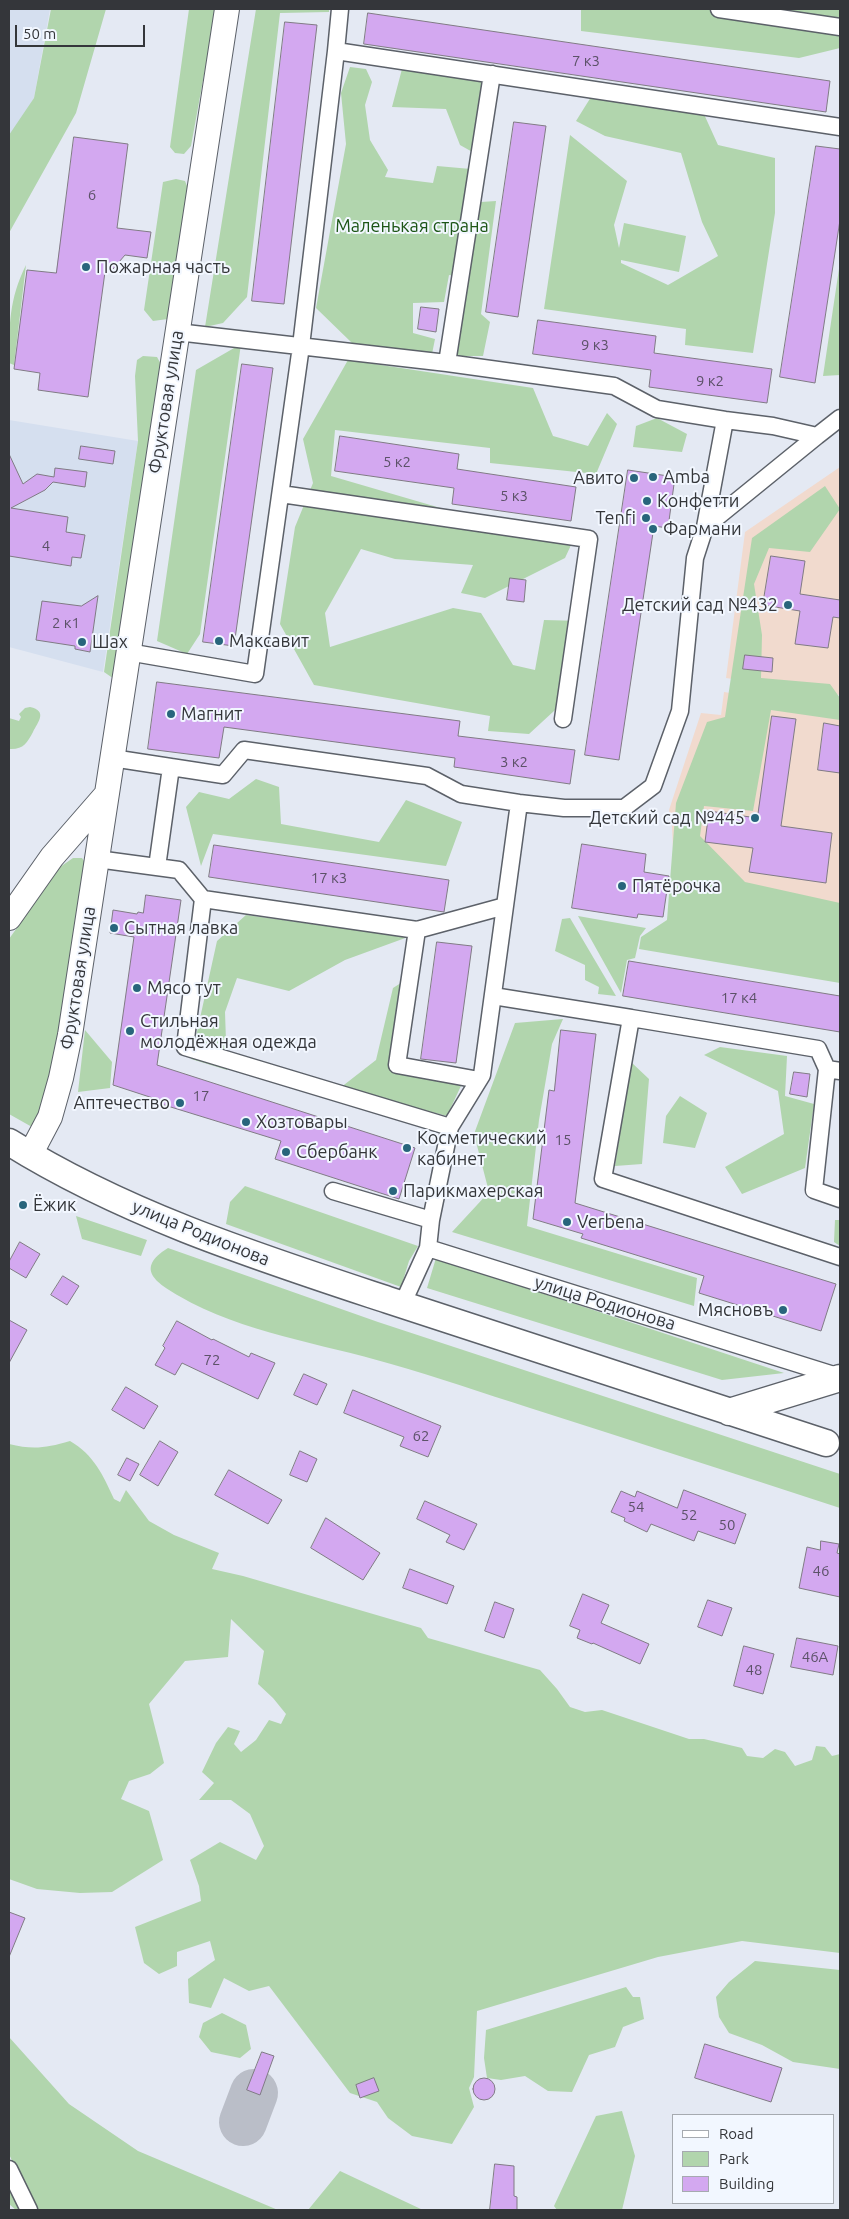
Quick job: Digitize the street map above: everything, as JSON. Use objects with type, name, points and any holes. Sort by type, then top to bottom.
[{"type":"main road","name":"улица Родионова","points":[[19,1149],[161,1220],[256,1256],[826,1444]]},
{"type":"main road","points":[[729,1412],[840,1377]]},
{"type":"street","name":"Фруктовая улица","points":[[19,1149],[50,1117],[70,1035],[227,9]]},
{"type":"street","points":[[128,652],[255,674],[282,494],[301,346],[340,9]]},
{"type":"street","points":[[719,9],[840,27]]},
{"type":"street","points":[[336,51],[840,127]]},
{"type":"street","points":[[447,363],[492,74]]},
{"type":"street","points":[[177,332],[447,363],[614,386],[657,409],[772,426],[817,436]]},
{"type":"street","points":[[705,527],[840,418]]},
{"type":"street","points":[[112,758],[223,775],[244,750],[427,776],[462,794],[519,803],[564,808],[624,808],[653,786],[680,711],[695,558],[705,527],[725,420]]},
{"type":"street","points":[[282,494],[588,539],[563,719]]},
{"type":"street","points":[[156,867],[171,767]]},
{"type":"street","points":[[9,918],[62,846],[106,795]]},
{"type":"street","points":[[402,1305],[428,1248],[431,1220],[450,1127],[482,1075],[519,803]]},
{"type":"street","points":[[62,846],[85,849],[97,859],[179,870],[203,899],[417,930],[505,906]]},
{"type":"street","points":[[203,899],[185,1047],[450,1127]]},
{"type":"street","points":[[417,930],[397,1065],[479,1080]]},
{"type":"street","points":[[492,996],[818,1049],[834,1070],[814,1190],[840,1198]]},
{"type":"street","points":[[631,1018],[603,1179],[840,1257]]},
{"type":"street","points":[[333,1191],[431,1220]]},
{"type":"street","name":"улица Родионова","points":[[428,1248],[840,1377]]},
{"type":"street","points":[[9,2170],[29,2210]]},
{"type":"shaded area","points":[[9,9],[50,9],[34,98],[9,143]]},
{"type":"shaded area","points":[[9,420],[138,441],[103,672],[9,647]]},
{"type":"shaded area","name":"Детский сад №432","points":[[840,467],[840,695],[726,678],[745,532]]},
{"type":"shaded area","name":"Детский сад №445","points":[[724,692],[840,710],[840,944],[676,916],[672,827],[669,810],[701,713],[721,715]]},
{"type":"green space","points":[[51,9],[106,9],[76,113],[9,233],[9,135],[34,98]]},
{"type":"green space","points":[[189,9],[216,9],[191,146],[184,154],[175,153],[170,147]]},
{"type":"green space","points":[[256,9],[329,9],[329,12],[280,13],[247,297],[223,323],[205,327]]},
{"type":"green space","points":[[581,9],[840,9],[840,48],[799,58],[581,31]]},
{"type":"green space","name":"Маленькая страна","points":[[350,67],[366,69],[372,82],[365,105],[370,140],[388,170],[385,177],[433,183],[437,166],[471,169],[455,276],[449,275],[444,302],[413,303],[413,333],[435,339],[432,354],[352,343],[316,308],[346,144],[341,93]]},
{"type":"green space","points":[[402,69],[486,80],[476,154],[460,145],[446,109],[392,107]]},
{"type":"green space","points":[[591,97],[703,112],[718,145],[775,158],[775,213],[753,353],[685,345],[686,329],[544,309],[570,135],[627,181],[614,225],[619,248],[624,223],[686,236],[679,272],[621,260],[621,263],[668,285],[718,256],[702,222],[681,153],[605,136],[576,121]]},
{"type":"green space","points":[[176,179],[185,181],[189,191],[171,312],[168,319],[153,321],[144,310],[163,182]]},
{"type":"green space","points":[[496,201],[481,314],[490,322],[483,356],[457,356],[481,202]]},
{"type":"green space","points":[[840,262],[840,375],[823,376]]},
{"type":"green space","points":[[26,265],[14,365],[9,363],[11,313],[16,289]]},
{"type":"green space","points":[[241,344],[200,634],[187,654],[157,641],[196,370]]},
{"type":"green space","points":[[143,356],[157,357],[162,366],[117,681],[104,672],[138,441],[135,376],[137,360]]},
{"type":"green space","points":[[348,360],[533,388],[553,436],[588,446],[607,413],[617,424],[596,474],[490,463],[490,448],[335,430],[331,476],[444,509],[564,536],[572,543],[565,558],[485,598],[461,593],[473,565],[395,559],[361,549],[325,613],[330,647],[453,608],[481,613],[513,665],[535,670],[544,620],[582,621],[567,699],[529,734],[488,731],[490,716],[314,685],[280,624],[295,527],[313,483],[303,439]]},
{"type":"green space","points":[[657,418],[687,434],[682,452],[633,447],[636,426]]},
{"type":"green space","points":[[825,486],[840,509],[810,552],[769,548],[754,584],[762,635],[761,678],[830,684],[840,698],[840,720],[771,710],[753,811],[704,806],[700,836],[745,882],[840,903],[840,983],[639,949],[641,937],[667,920],[676,803],[707,722],[725,717],[752,538]]},
{"type":"green space","points":[[30,707],[39,711],[40,717],[37,724],[24,745],[9,749],[9,718],[19,721],[21,717],[19,714],[25,708]]},
{"type":"green space","points":[[256,779],[279,787],[281,824],[379,842],[406,800],[462,822],[446,866],[213,834],[201,866],[186,807],[199,792],[229,799]]},
{"type":"green space","points":[[73,858],[82,858],[86,864],[53,1080],[32,1127],[9,1114],[9,939],[60,867]]},
{"type":"green space","points":[[246,915],[408,937],[345,960],[289,991],[237,978],[225,1012],[227,1070],[191,1059],[217,941]]},
{"type":"green space","points":[[578,916],[646,928],[640,936],[635,958],[627,960],[621,993]]},
{"type":"green space","points":[[570,918],[616,996],[598,994],[599,987],[585,980],[585,965],[555,951],[562,919]]},
{"type":"green space","points":[[404,981],[405,1071],[466,1075],[447,1116],[340,1088],[376,1060],[393,988]]},
{"type":"green space","points":[[563,1019],[552,1044],[539,1120],[527,1226],[697,1278],[694,1306],[452,1232],[489,1192],[474,1134],[515,1023]]},
{"type":"green space","points":[[85,1030],[112,1062],[110,1088],[78,1092]]},
{"type":"green space","points":[[720,1047],[787,1056],[785,1096],[814,1104],[805,1168],[742,1194],[725,1167],[784,1134],[778,1091],[704,1055]]},
{"type":"green space","points":[[631,1062],[649,1079],[642,1164],[615,1166]]},
{"type":"green space","points":[[680,1096],[707,1113],[695,1148],[663,1143],[666,1116]]},
{"type":"green space","points":[[245,1186],[418,1246],[409,1261],[401,1287],[226,1224],[230,1202]]},
{"type":"green space","points":[[76,1216],[147,1240],[141,1256],[82,1239]]},
{"type":"green space","points":[[835,1220],[840,1220],[840,1246],[834,1242]]},
{"type":"green space","points":[[168,1248],[378,1322],[840,1474],[840,1508],[426,1374],[282,1336],[229,1319],[179,1296],[157,1281],[152,1275],[152,1263]]},
{"type":"green space","points":[[436,1258],[784,1373],[722,1380],[427,1288]]},
{"type":"green space","points":[[70,1441],[92,1459],[102,1474],[114,1499],[120,1502],[126,1490],[149,1521],[174,1535],[219,1553],[212,1569],[243,1576],[421,1628],[428,1638],[540,1670],[570,1707],[585,1712],[602,1710],[689,1739],[704,1739],[742,1748],[747,1756],[763,1758],[775,1749],[785,1752],[795,1766],[812,1760],[816,1746],[825,1747],[832,1756],[840,1754],[840,1953],[742,1941],[658,1957],[477,2011],[474,2077],[469,2088],[474,2107],[452,2144],[412,2136],[388,2118],[377,2102],[350,2093],[269,1986],[249,1991],[224,1978],[211,2008],[189,2003],[188,1979],[215,1960],[210,1941],[177,1952],[177,1966],[159,1974],[144,1963],[135,1927],[201,1901],[199,1886],[190,1860],[220,1842],[256,1860],[264,1846],[250,1814],[231,1800],[199,1800],[214,1783],[202,1772],[216,1743],[228,1727],[240,1731],[234,1744],[241,1752],[256,1740],[269,1720],[281,1724],[286,1714],[258,1684],[264,1651],[231,1619],[228,1657],[185,1661],[149,1704],[164,1763],[150,1774],[129,1781],[121,1799],[149,1811],[163,1860],[112,1892],[80,1893],[37,1889],[9,1879],[9,1444],[40,1447]]},
{"type":"green space","points":[[755,1961],[840,1970],[840,2069],[793,2062],[762,2045],[729,2033],[719,2017],[716,1997],[729,1982]]},
{"type":"green space","points":[[626,1987],[633,1997],[640,1997],[644,2019],[623,2027],[615,2047],[589,2055],[572,2092],[548,2091],[525,2076],[501,2080],[487,2078],[484,2058],[486,2030]]},
{"type":"green space","points":[[222,2013],[246,2025],[251,2049],[240,2058],[211,2052],[199,2037],[203,2023]]},
{"type":"green space","points":[[9,2037],[69,2104],[138,2151],[278,2210],[34,2210],[9,2154]]},
{"type":"green space","points":[[622,2111],[635,2156],[622,2210],[557,2210],[554,2206],[596,2116]]},
{"type":"green space","points":[[340,2171],[423,2210],[308,2210]]},
{"type":"green space","points":[[9,2182],[20,2210],[16,2210],[9,2204]]},
{"type":"building","points":[[368,13],[830,81],[826,112],[364,44]]},
{"type":"building","points":[[285,22],[317,25],[284,304],[252,301]]},
{"type":"building","points":[[514,122],[546,126],[518,317],[486,312]]},
{"type":"building","name":"Пожарная часть","points":[[74,137],[128,144],[117,228],[151,232],[147,258],[125,255],[113,269],[105,272],[88,397],[38,390],[40,373],[14,369],[27,270],[56,273]]},
{"type":"building","points":[[816,146],[840,149],[840,220],[815,383],[780,377]]},
{"type":"building","points":[[421,307],[439,309],[436,332],[418,329]]},
{"type":"building","points":[[538,320],[656,336],[654,353],[772,369],[767,403],[649,387],[651,370],[533,354]]},
{"type":"building","points":[[242,364],[273,368],[234,646],[203,642]]},
{"type":"building","points":[[340,436],[459,454],[457,469],[576,487],[571,521],[452,504],[454,488],[335,471]]},
{"type":"building","points":[[81,446],[115,451],[113,464],[79,459]]},
{"type":"building","points":[[9,454],[23,484],[37,474],[54,477],[55,468],[87,472],[85,487],[53,482],[45,490],[11,508],[68,517],[66,532],[85,535],[81,558],[72,557],[71,566],[9,556]]},
{"type":"building","points":[[628,470],[675,477],[668,528],[654,526],[619,760],[585,755]]},
{"type":"building","points":[[771,556],[805,561],[800,594],[840,600],[840,618],[833,617],[828,648],[795,644],[800,611],[763,605]]},
{"type":"building","points":[[510,578],[526,580],[524,602],[507,600]]},
{"type":"building","points":[[98,596],[90,652],[75,649],[75,646],[36,640],[42,601],[81,606]]},
{"type":"building","points":[[745,655],[773,658],[772,672],[743,669]]},
{"type":"building","points":[[157,682],[460,721],[458,736],[575,750],[570,784],[454,767],[455,758],[224,727],[219,758],[148,749]]},
{"type":"building","points":[[772,716],[796,719],[781,826],[832,833],[826,883],[749,872],[753,848],[705,842],[709,811],[757,818]]},
{"type":"building","points":[[824,723],[840,726],[840,773],[818,770]]},
{"type":"building","name":"Пятёрочка","points":[[582,844],[646,854],[644,872],[669,876],[663,917],[638,914],[637,918],[572,908]]},
{"type":"building","points":[[214,845],[449,880],[444,912],[209,877]]},
{"type":"building","points":[[146,895],[181,900],[157,1065],[415,1148],[399,1199],[275,1159],[281,1141],[161,1104],[162,1101],[113,1085],[134,937],[110,933],[113,910],[137,914],[138,912],[143,913]]},
{"type":"building","points":[[437,942],[472,946],[456,1063],[421,1059]]},
{"type":"building","points":[[629,961],[840,996],[840,1032],[623,996]]},
{"type":"building","points":[[561,1030],[596,1034],[575,1203],[836,1284],[821,1331],[699,1293],[704,1276],[581,1238],[583,1234],[533,1219],[549,1090],[554,1091]]},
{"type":"building","points":[[794,1072],[810,1074],[807,1097],[790,1094]]},
{"type":"building","points":[[20,1242],[40,1254],[26,1278],[9,1268],[9,1262]]},
{"type":"building","points":[[63,1276],[79,1286],[67,1305],[51,1295]]},
{"type":"building","points":[[9,1320],[27,1330],[9,1363]]},
{"type":"building","points":[[177,1321],[249,1357],[251,1353],[275,1363],[258,1399],[182,1363],[175,1375],[155,1365]]},
{"type":"building","points":[[304,1374],[327,1384],[317,1405],[294,1395]]},
{"type":"building","points":[[126,1387],[158,1406],[144,1429],[112,1410]]},
{"type":"building","points":[[353,1390],[441,1426],[428,1457],[400,1446],[404,1437],[344,1413]]},
{"type":"building","points":[[160,1441],[178,1452],[158,1486],[140,1475]]},
{"type":"building","points":[[300,1451],[317,1459],[307,1482],[290,1475]]},
{"type":"building","points":[[127,1458],[139,1464],[130,1481],[118,1475]]},
{"type":"building","points":[[229,1470],[282,1500],[268,1524],[215,1495]]},
{"type":"building","points":[[684,1490],[746,1514],[735,1544],[698,1531],[694,1541],[651,1524],[647,1532],[624,1521],[625,1518],[611,1512],[621,1491],[635,1497],[637,1491],[677,1508]]},
{"type":"building","points":[[425,1501],[477,1524],[464,1550],[446,1542],[450,1535],[417,1519]]},
{"type":"building","points":[[326,1518],[380,1553],[363,1580],[311,1548]]},
{"type":"building","points":[[821,1541],[839,1544],[837,1553],[840,1554],[840,1597],[799,1588],[807,1547],[820,1550]]},
{"type":"building","points":[[410,1569],[454,1586],[447,1604],[403,1588]]},
{"type":"building","points":[[583,1594],[609,1605],[601,1623],[649,1644],[640,1664],[577,1638],[580,1630],[570,1626]]},
{"type":"building","points":[[708,1600],[732,1608],[722,1636],[698,1627]]},
{"type":"building","points":[[495,1602],[514,1609],[504,1638],[485,1631]]},
{"type":"building","points":[[797,1638],[838,1646],[833,1675],[791,1667]]},
{"type":"building","points":[[744,1646],[774,1654],[763,1694],[734,1686]]},
{"type":"building","points":[[9,1912],[25,1918],[9,1957]]},
{"type":"building","points":[[705,2044],[782,2068],[771,2102],[695,2078]]},
{"type":"building","points":[[262,2052],[274,2056],[260,2095],[247,2090]]},
{"type":"building","points":[[374,2078],[379,2091],[360,2098],[356,2085]]},
{"type":"building","points":[[484,2078],[492,2081],[495,2089],[492,2097],[484,2100],[476,2097],[473,2089],[476,2081]]},
{"type":"building","points":[[495,2164],[514,2166],[514,2196],[517,2197],[517,2210],[490,2210]]},
{"type":"taxiway","points":[[243,2122],[254,2093]]},
{"type":"place","name":"Пожарная часть","points":[[86,267]]},
{"type":"place","name":"Amba","points":[[653,477]]},
{"type":"place","name":"Авито","points":[[634,478]]},
{"type":"place","name":"Конфетти","points":[[647,501]]},
{"type":"place","name":"Tenfi","points":[[646,518]]},
{"type":"place","name":"Фармани","points":[[653,529]]},
{"type":"place","name":"Детский сад №432","points":[[788,605]]},
{"type":"place","name":"Максавит","points":[[219,641]]},
{"type":"place","name":"Шах","points":[[82,642]]},
{"type":"place","name":"Магнит","points":[[171,714]]},
{"type":"place","name":"Детский сад №445","points":[[755,818]]},
{"type":"place","name":"Пятёрочка","points":[[622,886]]},
{"type":"place","name":"Сытная лавка","points":[[114,928]]},
{"type":"place","name":"Мясо тут","points":[[137,988]]},
{"type":"place","name":"Стильная молодёжная одежда","points":[[130,1031]]},
{"type":"place","name":"Аптечество","points":[[180,1103]]},
{"type":"place","name":"Хозтовары","points":[[246,1122]]},
{"type":"place","name":"Косметический кабинет","points":[[407,1148]]},
{"type":"place","name":"Сбербанк","points":[[286,1152]]},
{"type":"place","name":"Парикмахерская","points":[[393,1191]]},
{"type":"place","name":"Ёжик","points":[[23,1205]]},
{"type":"place","name":"Verbena","points":[[567,1222]]},
{"type":"place","name":"Мясновъ","points":[[783,1310]]}]
